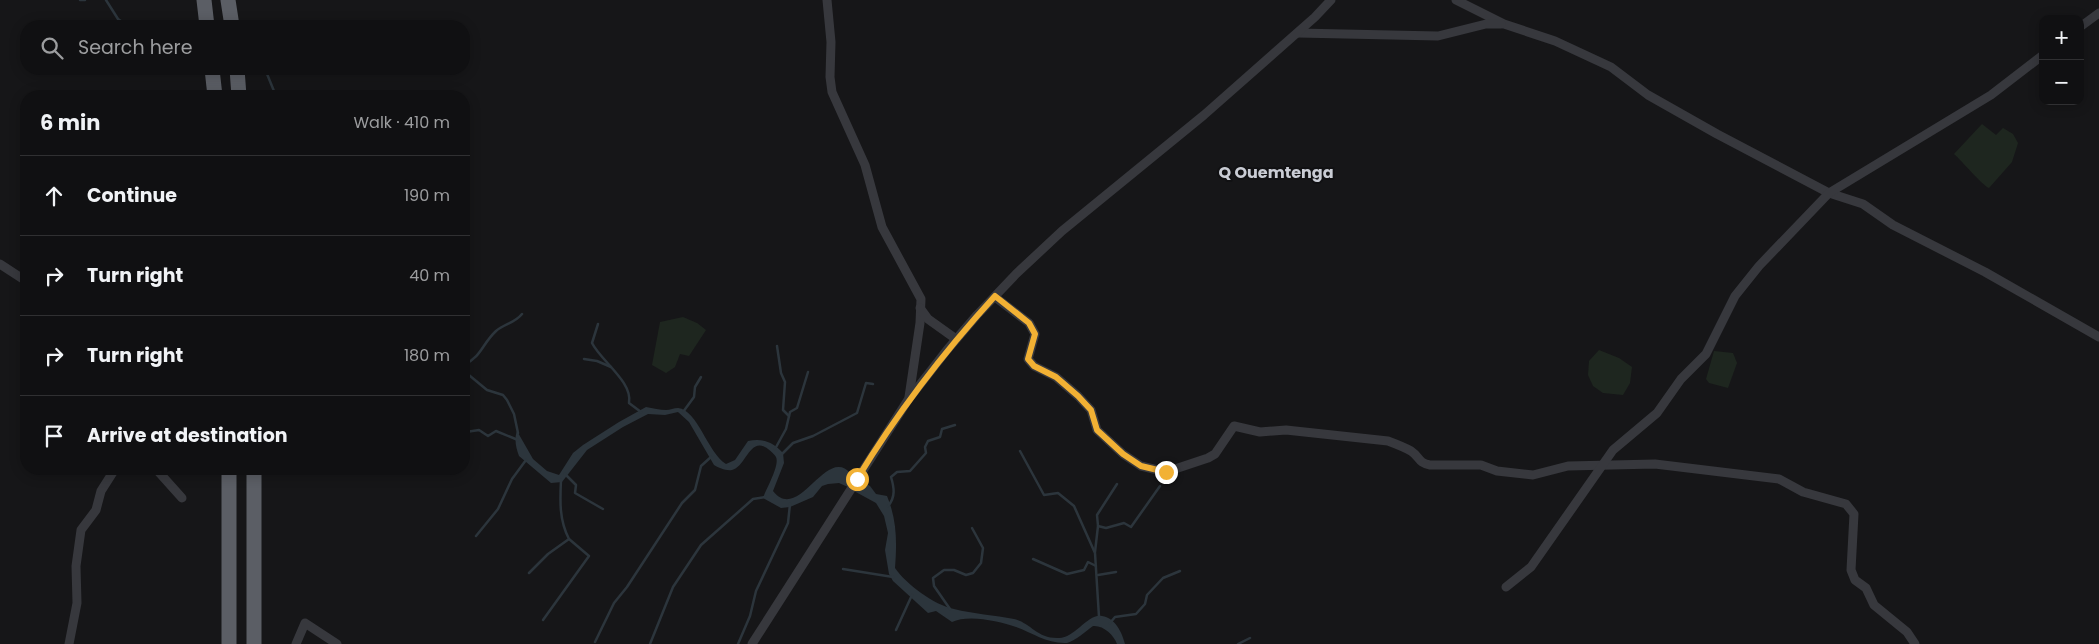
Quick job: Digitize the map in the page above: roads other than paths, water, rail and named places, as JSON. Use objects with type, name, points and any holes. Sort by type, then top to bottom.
[{"type":"highway","points":[[204,0],[206,20]]},
{"type":"highway","points":[[228,0],[231,20]]},
{"type":"highway","points":[[212,75],[214,90]]},
{"type":"highway","points":[[237,75],[239,90]]},
{"type":"highway","points":[[229,475],[229,644]]},
{"type":"highway","points":[[254,475],[254,644]]},
{"type":"street","points":[[827,0],[832,42],[830,77],[832,92],[865,165],[882,227],[921,298],[908,400]]},
{"type":"street","points":[[1456,0],[1504,24],[1555,41],[1611,67],[1648,95],[1829,193],[1863,204],[1893,225],[1986,272],[2099,337]]},
{"type":"street","points":[[752,644],[908,400],[956,339],[1016,274],[1062,231],[1204,115],[1298,33],[1330,1]]},
{"type":"street","points":[[2084,24],[2099,13]]},
{"type":"street","points":[[1298,33],[1438,36],[1486,24],[1504,24]]},
{"type":"street","points":[[1506,587],[1531,567],[1612,450],[1656,413],[1681,379],[1706,354],[1735,296],[1759,266],[1829,193],[1991,95],[2039,59]]},
{"type":"street","points":[[0,264],[20,277]]},
{"type":"street","points":[[995,296],[1029,323],[1035,334],[1028,359],[1034,366],[1056,377],[1078,396],[1091,410],[1097,430],[1123,454],[1141,466],[1166,472],[1208,458],[1215,454],[1234,426],[1238,426],[1260,432],[1286,430],[1388,442],[1408,450],[1422,464],[1430,465],[1481,465],[1497,471],[1533,475],[1568,466],[1655,464],[1779,479],[1803,492],[1846,504],[1854,514],[1851,570],[1855,580],[1866,588],[1874,605],[1907,632],[1915,644]]},
{"type":"street","points":[[920,308],[928,319],[956,339]]},
{"type":"street","points":[[69,644],[78,603],[76,566],[81,530],[96,510],[101,491],[111,475]]},
{"type":"street","points":[[161,475],[182,498]]},
{"type":"street","points":[[296,644],[305,623],[337,644]]},
{"type":"waterway","points":[[80,0],[85,0]]},
{"type":"waterway","points":[[106,0],[119,20]]},
{"type":"waterway","points":[[267,75],[274,90]]},
{"type":"waterway","points":[[470,361],[475,358],[496,331],[522,314]]},
{"type":"waterway","points":[[598,324],[592,343],[626,387],[629,403],[641,412]]},
{"type":"waterway","points":[[777,346],[781,373],[785,382],[783,410],[789,416]]},
{"type":"waterway","points":[[584,359],[597,361],[611,367]]},
{"type":"waterway","points":[[775,449],[786,429],[790,412],[797,408],[808,372]]},
{"type":"waterway","points":[[470,376],[487,390],[503,395],[514,414],[518,433]]},
{"type":"waterway","points":[[683,412],[694,397],[695,387],[701,377]]},
{"type":"waterway","points":[[781,455],[793,443],[813,436],[857,413],[866,383],[873,384]]},
{"type":"waterway","points":[[888,506],[893,496],[891,477],[897,472],[910,471],[926,453],[925,447],[928,441],[940,437],[942,429],[955,425]]},
{"type":"waterway","points":[[470,431],[479,430],[488,436],[496,431],[518,440]]},
{"type":"waterway","points":[[1020,451],[1044,495],[1058,493],[1074,506],[1095,553],[1099,617]]},
{"type":"waterway","points":[[595,642],[614,603],[627,587],[682,503],[695,490],[701,466],[711,457]]},
{"type":"waterway","points":[[476,536],[498,509],[512,479],[526,460]]},
{"type":"waterway","points":[[565,474],[576,485],[575,493],[603,509]]},
{"type":"waterway","points":[[529,573],[548,554],[569,539],[563,525],[560,502],[561,480]]},
{"type":"waterway","points":[[1098,526],[1097,515],[1117,484]]},
{"type":"waterway","points":[[1095,552],[1098,526],[1106,528],[1124,523],[1131,527],[1160,486]]},
{"type":"waterway","points":[[650,644],[673,587],[701,545],[753,499],[765,497]]},
{"type":"waterway","points":[[738,644],[750,616],[756,591],[788,523],[790,504]]},
{"type":"waterway","points":[[950,609],[934,586],[933,578],[944,570],[954,570],[966,575],[973,573],[981,563],[983,548],[972,528]]},
{"type":"waterway","points":[[543,620],[589,556],[569,539]]},
{"type":"waterway","points":[[1033,559],[1067,574],[1084,570],[1088,562],[1096,566]]},
{"type":"waterway","points":[[843,569],[893,577]]},
{"type":"waterway","points":[[1110,623],[1115,617],[1136,614],[1145,604],[1147,595],[1163,578],[1180,571]]},
{"type":"waterway","points":[[1098,575],[1116,572]]},
{"type":"waterway","points":[[896,630],[912,595]]},
{"type":"waterway","points":[[1238,644],[1250,638]]},
{"type":"district","name":"Q Ouemtenga","points":[[1276,172]]}]
